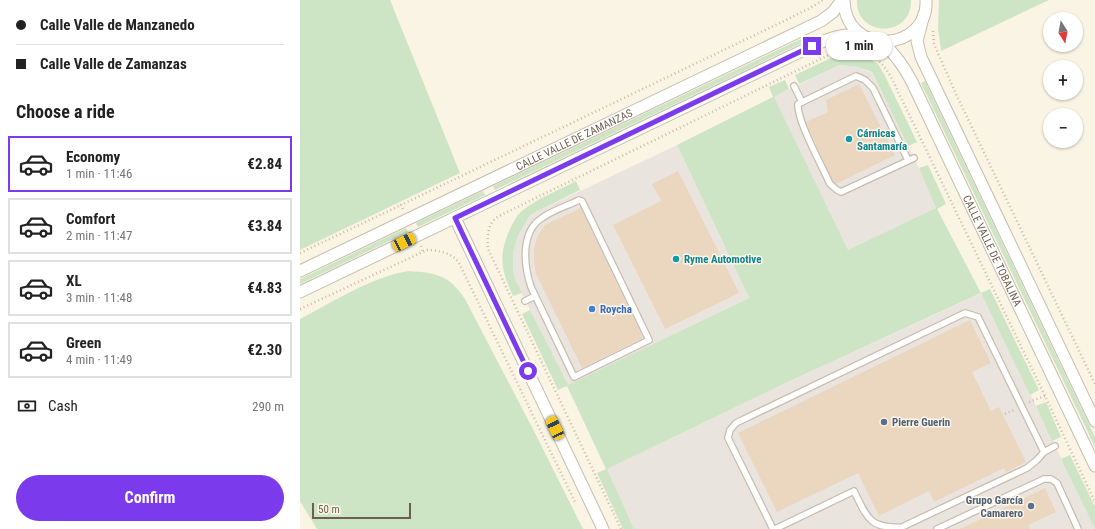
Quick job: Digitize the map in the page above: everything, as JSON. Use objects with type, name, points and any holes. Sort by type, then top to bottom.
[{"type":"street","name":"CALLE VALLE DE TOBALINA","points":[[843,0],[846,14],[858,32],[877,41],[904,65],[1095,466]]},
{"type":"street","name":"CALLE VALLE DE ZAMANZAS","points":[[300,271],[821,21],[833,12],[843,0]]},
{"type":"street","name":"CALLE VALLE DE TOBALINA","points":[[926,0],[924,14],[916,41],[921,57],[1095,421]]},
{"type":"street","points":[[877,41],[890,42],[907,35],[920,22],[924,14]]},
{"type":"street","name":"CALLE VALLE DE ZAMANZAS","points":[[300,292],[829,39],[843,35],[853,35],[877,41]]},
{"type":"street","points":[[455,218],[603,529]]},
{"type":"lane","points":[[856,76],[865,80],[873,88],[911,159],[841,192],[837,190],[830,184],[801,121],[798,104],[802,102],[856,76]]},
{"type":"lane","points":[[794,86],[802,102]]},
{"type":"lane","points":[[578,200],[582,201],[649,340],[574,376],[535,296],[527,275],[524,258],[527,241],[532,228],[541,218],[578,200]]},
{"type":"lane","points":[[525,301],[535,296]]},
{"type":"lane","points":[[1044,452],[978,317],[965,313],[736,423],[730,430],[728,438],[774,529],[854,491],[868,519],[879,527],[902,527],[1027,468],[1044,452],[1055,446]]},
{"type":"lane","points":[[937,529],[1044,479],[1051,479],[1057,483],[1078,529]]},
{"type":"path","points":[[784,21],[823,0]]},
{"type":"path","points":[[933,29],[934,44],[956,94],[1095,384]]},
{"type":"path","points":[[621,529],[488,249],[489,227],[494,218],[833,53],[845,50],[855,50],[873,56],[881,61],[885,67],[1095,502]]},
{"type":"path","points":[[300,254],[401,205]]},
{"type":"path","points":[[300,309],[427,250],[433,250],[452,256],[459,263],[578,507]]},
{"type":"path","points":[[1033,400],[1045,396]]},
{"type":"shaded area","points":[[840,65],[858,67],[872,73],[937,208],[848,251],[773,97]]},
{"type":"shaded area","points":[[677,145],[749,298],[567,386],[515,279],[513,269],[513,253],[518,236],[530,215]]},
{"type":"shaded area","points":[[982,293],[1095,529],[634,529],[606,469],[790,381]]},
{"type":"green space","points":[[300,0],[390,0],[460,173],[300,250]]},
{"type":"green space","points":[[857,0],[911,0],[909,13],[903,22],[894,27],[884,28],[873,27],[865,21],[859,12]]},
{"type":"green space","points":[[939,0],[1049,0],[941,51],[938,28]]},
{"type":"green space","points":[[803,38],[804,42],[495,190],[493,186]]},
{"type":"green space","points":[[849,53],[860,55],[878,64],[917,142],[908,146],[872,72],[858,67],[840,65],[799,84],[795,75],[833,57]]},
{"type":"green space","points":[[785,80],[789,89],[774,97],[848,250],[936,208],[919,168],[928,165],[946,204],[937,209],[981,293],[790,381],[607,469],[634,529],[623,529],[597,473],[606,469],[567,386],[558,390],[522,314],[530,310],[568,385],[749,298],[677,145],[773,97],[769,87]]},
{"type":"green space","points":[[925,81],[1095,437],[1095,447],[921,83]]},
{"type":"green space","points":[[576,181],[580,190],[530,215],[518,236],[513,253],[513,269],[515,279],[522,293],[513,296],[502,263],[506,239],[516,217],[541,199]]},
{"type":"green space","points":[[483,191],[485,195],[418,227],[416,223]]},
{"type":"green space","points":[[406,228],[408,232],[300,284],[300,279]]},
{"type":"green space","points":[[409,271],[435,274],[448,280],[465,299],[583,529],[317,529],[300,501],[300,319],[367,284],[381,278]]},
{"type":"green space","points":[[990,289],[1039,390],[1030,395],[981,293]]},
{"type":"green space","points":[[1046,402],[1061,437],[1052,441],[1036,406]]},
{"type":"green space","points":[[1070,455],[1095,507],[1095,529],[1061,459]]},
{"type":"building","name":"Cárnicas Santamaría","points":[[859,84],[895,155],[836,184],[833,181],[806,122],[828,112],[826,100]]},
{"type":"building","name":"Ryme Automotive","points":[[678,171],[739,293],[665,329],[613,225],[661,201],[652,184]]},
{"type":"building","name":"Roycha","points":[[581,208],[643,338],[582,368],[536,274],[534,261],[534,249],[537,237],[545,225]]},
{"type":"building","name":"Pierre Guerin","points":[[970,320],[991,363],[972,372],[991,411],[999,407],[1026,462],[1006,472],[1004,468],[934,502],[929,491],[879,516],[858,473],[777,512],[738,433]]},
{"type":"building","name":"Grupo García Camarero","points":[[1045,488],[1056,512],[1028,525],[1030,529],[960,529]]},
{"type":"place","name":"Cárnicas Santamaría","points":[[849,139]]},
{"type":"place","name":"Ryme Automotive","points":[[676,259]]},
{"type":"place","name":"Roycha","points":[[592,309]]},
{"type":"place","name":"Pierre Guerin","points":[[884,422]]},
{"type":"place","name":"Grupo García Camarero","points":[[1031,506]]},
{"type":"route","points":[[528,371],[455,218],[812,46]]}]
